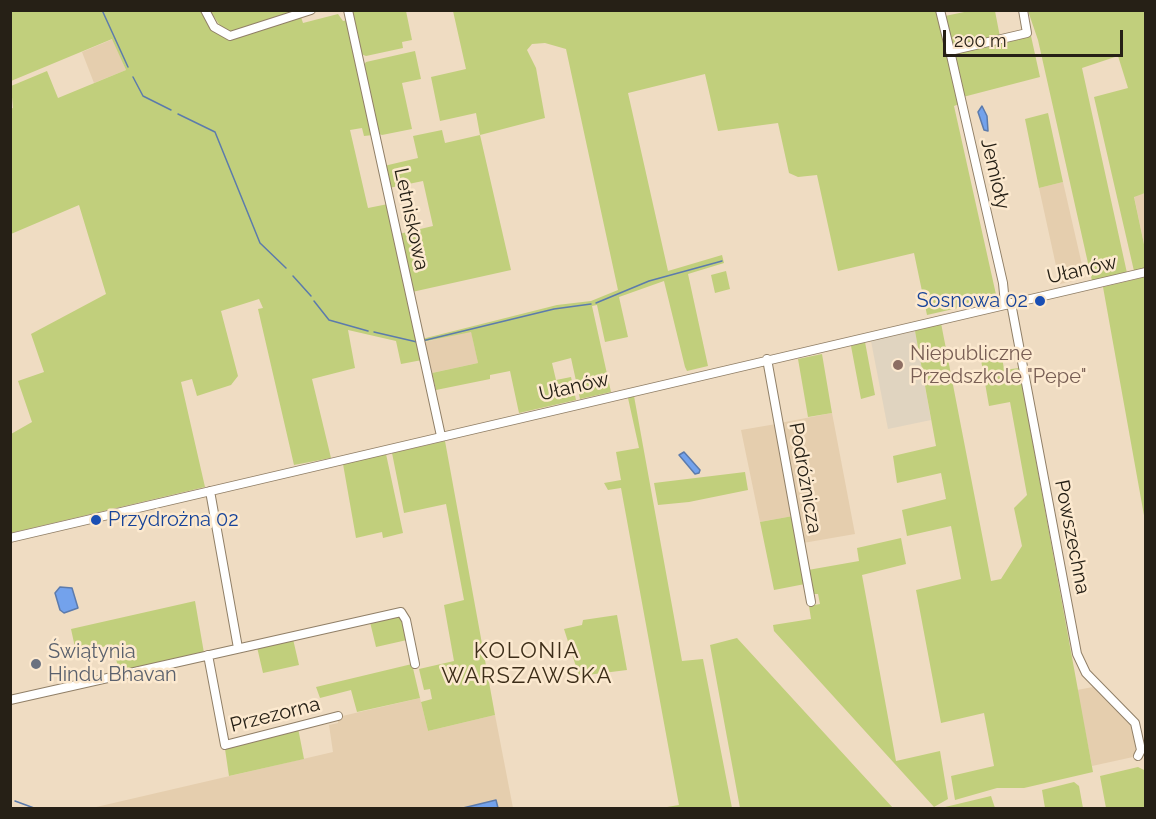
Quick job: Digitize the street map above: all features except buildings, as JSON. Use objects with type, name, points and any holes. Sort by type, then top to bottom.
[{"type":"street","points":[[205,10],[214,27],[230,36],[311,10]]},
{"type":"street","name":"Letniskowa","points":[[348,10],[441,436]]},
{"type":"street","name":"Jemioły","points":[[940,10],[1008,304]]},
{"type":"street","points":[[950,51],[1027,33],[1023,10]]},
{"type":"street","name":"Ułanów","points":[[10,538],[1146,272]]},
{"type":"street","name":"Powszechna","points":[[1008,304],[1077,654],[1086,673],[1136,723],[1141,750],[1138,756]]},
{"type":"street","name":"Podróżnicza","points":[[767,359],[811,602]]},
{"type":"street","points":[[210,490],[238,648]]},
{"type":"street","points":[[10,700],[401,612],[406,621],[415,664]]},
{"type":"street","name":"Przezorna","points":[[208,655],[225,745],[338,716]]},
{"type":"shaded area","points":[[113,39],[126,70],[94,83],[82,52]]},
{"type":"shaded area","points":[[1063,182],[1085,278],[1060,284],[1039,188]]},
{"type":"shaded area","points":[[1145,193],[1145,249],[1134,196]]},
{"type":"shaded area","points":[[471,331],[478,363],[432,373],[425,342]]},
{"type":"shaded area","name":"Niepubliczne Przedszkole \"Pepe\"","points":[[915,331],[931,420],[888,429],[871,341]]},
{"type":"shaded area","points":[[832,413],[855,534],[803,543],[780,423]]},
{"type":"shaded area","points":[[776,424],[793,516],[760,522],[741,430]]},
{"type":"shaded area","points":[[1093,687],[1132,726],[1136,751],[1133,757],[1092,766],[1077,690]]},
{"type":"shaded area","points":[[420,698],[428,731],[495,715],[513,808],[92,808],[333,752],[329,725],[338,723],[338,717]]},
{"type":"green space","points":[[11,11],[202,11],[213,31],[231,39],[301,17],[303,23],[338,14],[343,21],[348,20],[373,135],[364,136],[362,128],[350,130],[368,208],[388,204],[422,360],[401,364],[396,341],[348,330],[355,368],[312,379],[331,458],[294,465],[258,309],[263,308],[259,299],[221,311],[238,376],[231,385],[197,396],[192,379],[181,382],[205,487],[11,533],[11,434],[32,422],[18,381],[44,372],[31,334],[106,294],[79,205],[11,234],[10,109],[13,108],[11,86],[47,71],[58,98],[126,70],[112,39],[11,81]]},
{"type":"green space","points":[[210,11],[299,11],[229,32],[221,27]]},
{"type":"green space","points":[[349,11],[406,11],[412,40],[402,42],[403,48],[366,56],[361,54]]},
{"type":"green space","points":[[453,11],[937,11],[959,104],[954,106],[997,299],[927,315],[914,253],[838,271],[817,175],[798,177],[789,173],[778,123],[718,131],[705,74],[628,93],[668,271],[722,255],[724,263],[688,274],[708,366],[687,371],[664,281],[619,297],[628,337],[605,342],[597,305],[592,306],[611,392],[580,399],[571,358],[552,363],[556,380],[571,377],[576,400],[519,413],[510,371],[490,375],[490,379],[436,390],[432,373],[478,363],[471,332],[422,342],[422,339],[557,305],[591,301],[618,290],[566,49],[545,43],[532,44],[527,50],[536,68],[545,118],[480,135],[476,113],[440,121],[431,77],[466,69]]},
{"type":"green space","points":[[969,11],[995,11],[1000,37],[951,48],[945,16]]},
{"type":"green space","points":[[1028,11],[1145,11],[1145,193],[1134,197],[1145,249],[1145,268],[1134,271],[1094,97],[1128,88],[1118,56],[1082,68],[1127,273],[1092,281],[1038,40]]},
{"type":"green space","points":[[1031,36],[1040,77],[963,97],[953,54]]},
{"type":"green space","points":[[415,51],[421,79],[402,83],[412,129],[382,135],[377,133],[364,65],[366,62]]},
{"type":"green space","points":[[1048,113],[1063,182],[1039,188],[1025,119]]},
{"type":"green space","points":[[442,130],[445,143],[480,135],[511,270],[412,292],[399,234],[433,226],[423,181],[389,188],[384,166],[418,158],[413,136]]},
{"type":"green space","points":[[726,271],[730,289],[715,293],[711,275]]},
{"type":"green space","points":[[1146,277],[1145,521],[1103,287]]},
{"type":"green space","points":[[941,323],[991,581],[1001,579],[1022,546],[1014,508],[1027,495],[1010,402],[989,406],[981,360],[1002,356],[1004,370],[1019,368],[1093,772],[1024,788],[997,788],[955,800],[951,776],[994,766],[984,713],[941,723],[916,590],[961,579],[951,526],[907,536],[902,510],[946,499],[941,473],[897,483],[893,456],[936,446],[915,331]]},
{"type":"green space","points":[[865,342],[875,395],[861,399],[851,346]]},
{"type":"green space","points":[[822,354],[832,413],[808,417],[798,359]]},
{"type":"green space","points":[[634,396],[682,661],[703,659],[732,808],[661,808],[679,805],[621,488],[608,490],[604,483],[621,480],[616,452],[639,448],[628,398]]},
{"type":"green space","points":[[445,441],[495,715],[428,731],[421,702],[432,699],[430,689],[424,690],[419,669],[454,661],[444,605],[464,600],[446,504],[404,513],[392,453]]},
{"type":"green space","points":[[386,454],[403,533],[383,538],[382,532],[356,538],[343,464]]},
{"type":"green space","points":[[745,472],[748,490],[689,502],[658,505],[654,483]]},
{"type":"green space","points":[[793,516],[805,584],[774,590],[760,522]]},
{"type":"green space","points":[[901,538],[906,564],[862,575],[896,761],[940,751],[948,799],[934,807],[774,631],[773,625],[811,619],[809,606],[820,604],[818,594],[812,594],[808,570],[859,561],[857,548]]},
{"type":"green space","points":[[195,601],[204,653],[119,672],[113,645],[76,652],[71,629]]},
{"type":"green space","points":[[399,615],[402,617],[407,640],[376,647],[370,622]]},
{"type":"green space","points":[[617,615],[627,670],[579,676],[564,629],[582,625],[583,620]]},
{"type":"green space","points":[[737,638],[893,808],[740,808],[710,645]]},
{"type":"green space","points":[[293,639],[299,665],[263,673],[257,647]]},
{"type":"green space","points":[[412,664],[420,698],[357,712],[351,690],[320,698],[316,687]]},
{"type":"green space","points":[[298,728],[304,759],[229,776],[225,749]]},
{"type":"green space","points":[[1138,767],[1144,770],[1145,808],[1106,808],[1100,776]]},
{"type":"green space","points":[[1074,782],[1079,786],[1083,808],[1045,808],[1042,790]]},
{"type":"green space","points":[[991,796],[995,808],[941,808]]},
{"type":"water","points":[[982,106],[987,116],[988,131],[984,130],[978,112]]},
{"type":"water","points":[[684,452],[700,470],[699,473],[695,474],[679,455]]},
{"type":"water","points":[[60,587],[72,588],[78,608],[64,613],[60,610],[55,593]]},
{"type":"water","points":[[496,800],[498,808],[463,808]]},
{"type":"waterway","points":[[102,10],[128,67]]},
{"type":"waterway","points":[[133,77],[143,96],[171,110]]},
{"type":"waterway","points":[[178,114],[215,132],[260,243],[286,268]]},
{"type":"waterway","points":[[596,303],[649,281],[722,261]]},
{"type":"waterway","points":[[293,276],[311,296]]},
{"type":"waterway","points":[[314,301],[329,320],[368,331]]},
{"type":"waterway","points":[[422,341],[554,309],[591,304]]},
{"type":"waterway","points":[[374,332],[417,342]]},
{"type":"waterway","points":[[15,801],[34,808]]},
{"type":"place","name":"Sosnowa 02","points":[[1040,301]]},
{"type":"place","name":"Niepubliczne Przedszkole \"Pepe\"","points":[[898,365]]},
{"type":"place","name":"Przydrożna 02","points":[[96,520]]},
{"type":"place","name":"Świątynia Hindu Bhavan","points":[[36,664]]},
{"type":"district","name":"KOLONIA WARSZAWSKA","points":[[527,664]]}]
